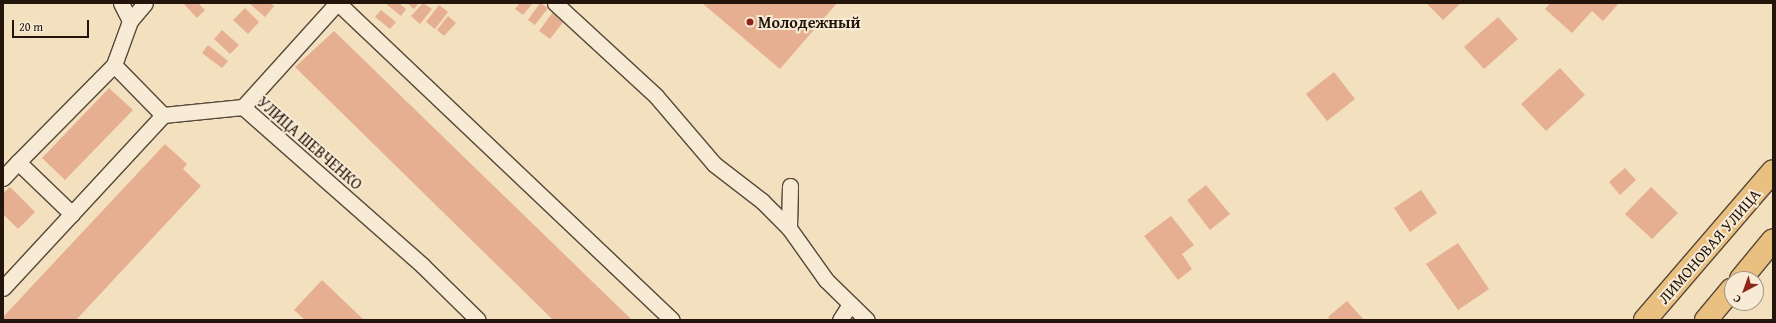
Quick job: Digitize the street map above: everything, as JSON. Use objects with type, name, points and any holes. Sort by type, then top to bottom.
[{"type":"highway","name":"ЛИМОНОВАЯ УЛИЦА","points":[[1645,320],[1773,171]]},
{"type":"highway","points":[[1748,271],[1773,240]]},
{"type":"highway","points":[[1706,320],[1724,299]]},
{"type":"lane","points":[[121,3],[130,22]]},
{"type":"lane","points":[[3,178],[114,65],[130,22],[145,3]]},
{"type":"lane","points":[[243,107],[338,3],[672,320]]},
{"type":"lane","points":[[555,3],[656,96],[714,164],[762,201],[788,228],[826,280],[867,320]]},
{"type":"lane","points":[[3,288],[163,115],[114,65]]},
{"type":"lane","name":"УЛИЦА ШЕВЧЕНКО","points":[[163,115],[243,107],[422,265],[478,320]]},
{"type":"lane","points":[[18,162],[72,214]]},
{"type":"lane","points":[[788,228],[790,186]]},
{"type":"lane","points":[[840,320],[850,304]]},
{"type":"building","points":[[183,3],[198,3],[205,10],[197,18]]},
{"type":"building","points":[[249,3],[270,3],[274,6],[265,17]]},
{"type":"building","points":[[385,3],[399,3],[406,9],[401,16]]},
{"type":"building","points":[[407,3],[419,3],[414,9]]},
{"type":"building","points":[[423,3],[432,9],[420,24],[411,16]]},
{"type":"building","points":[[520,3],[533,3],[523,15],[515,9]]},
{"type":"building","points":[[540,3],[548,8],[535,25],[528,20]]},
{"type":"building","points":[[702,3],[837,3],[780,69]]},
{"type":"building","points":[[1426,3],[1461,3],[1443,20]]},
{"type":"building","points":[[1550,3],[1619,3],[1603,21],[1592,11],[1572,33],[1545,9]]},
{"type":"building","points":[[439,5],[448,12],[435,29],[426,22]]},
{"type":"building","points":[[245,8],[259,22],[248,34],[233,20]]},
{"type":"building","points":[[381,10],[396,22],[390,29],[375,17]]},
{"type":"building","points":[[553,12],[564,21],[550,39],[539,31]]},
{"type":"building","points":[[448,16],[456,23],[444,36],[437,30]]},
{"type":"building","points":[[1498,17],[1518,39],[1484,69],[1464,47]]},
{"type":"building","points":[[222,30],[239,45],[230,54],[214,39]]},
{"type":"building","points":[[334,31],[632,320],[553,320],[295,67]]},
{"type":"building","points":[[208,45],[228,61],[222,68],[202,53]]},
{"type":"building","points":[[1560,68],[1585,95],[1546,131],[1521,104]]},
{"type":"building","points":[[1334,72],[1355,99],[1327,121],[1306,94]]},
{"type":"building","points":[[109,88],[133,110],[65,180],[42,158]]},
{"type":"building","points":[[165,144],[187,164],[183,169],[201,186],[76,320],[3,320],[3,317]]},
{"type":"building","points":[[1625,168],[1636,180],[1620,195],[1609,182]]},
{"type":"building","points":[[1206,185],[1230,214],[1210,230],[1187,200]]},
{"type":"building","points":[[10,187],[35,212],[18,229],[3,214],[3,193]]},
{"type":"building","points":[[1651,187],[1678,213],[1652,239],[1625,214]]},
{"type":"building","points":[[1421,190],[1437,213],[1410,232],[1394,208]]},
{"type":"building","points":[[1171,216],[1194,245],[1182,254],[1192,269],[1178,280],[1144,236]]},
{"type":"building","points":[[1458,243],[1489,289],[1458,310],[1426,264]]},
{"type":"building","points":[[322,280],[364,320],[305,320],[294,310]]},
{"type":"building","points":[[1347,301],[1364,320],[1331,320],[1328,317]]},
{"type":"place","name":"Молодежный","points":[[750,22]]}]
